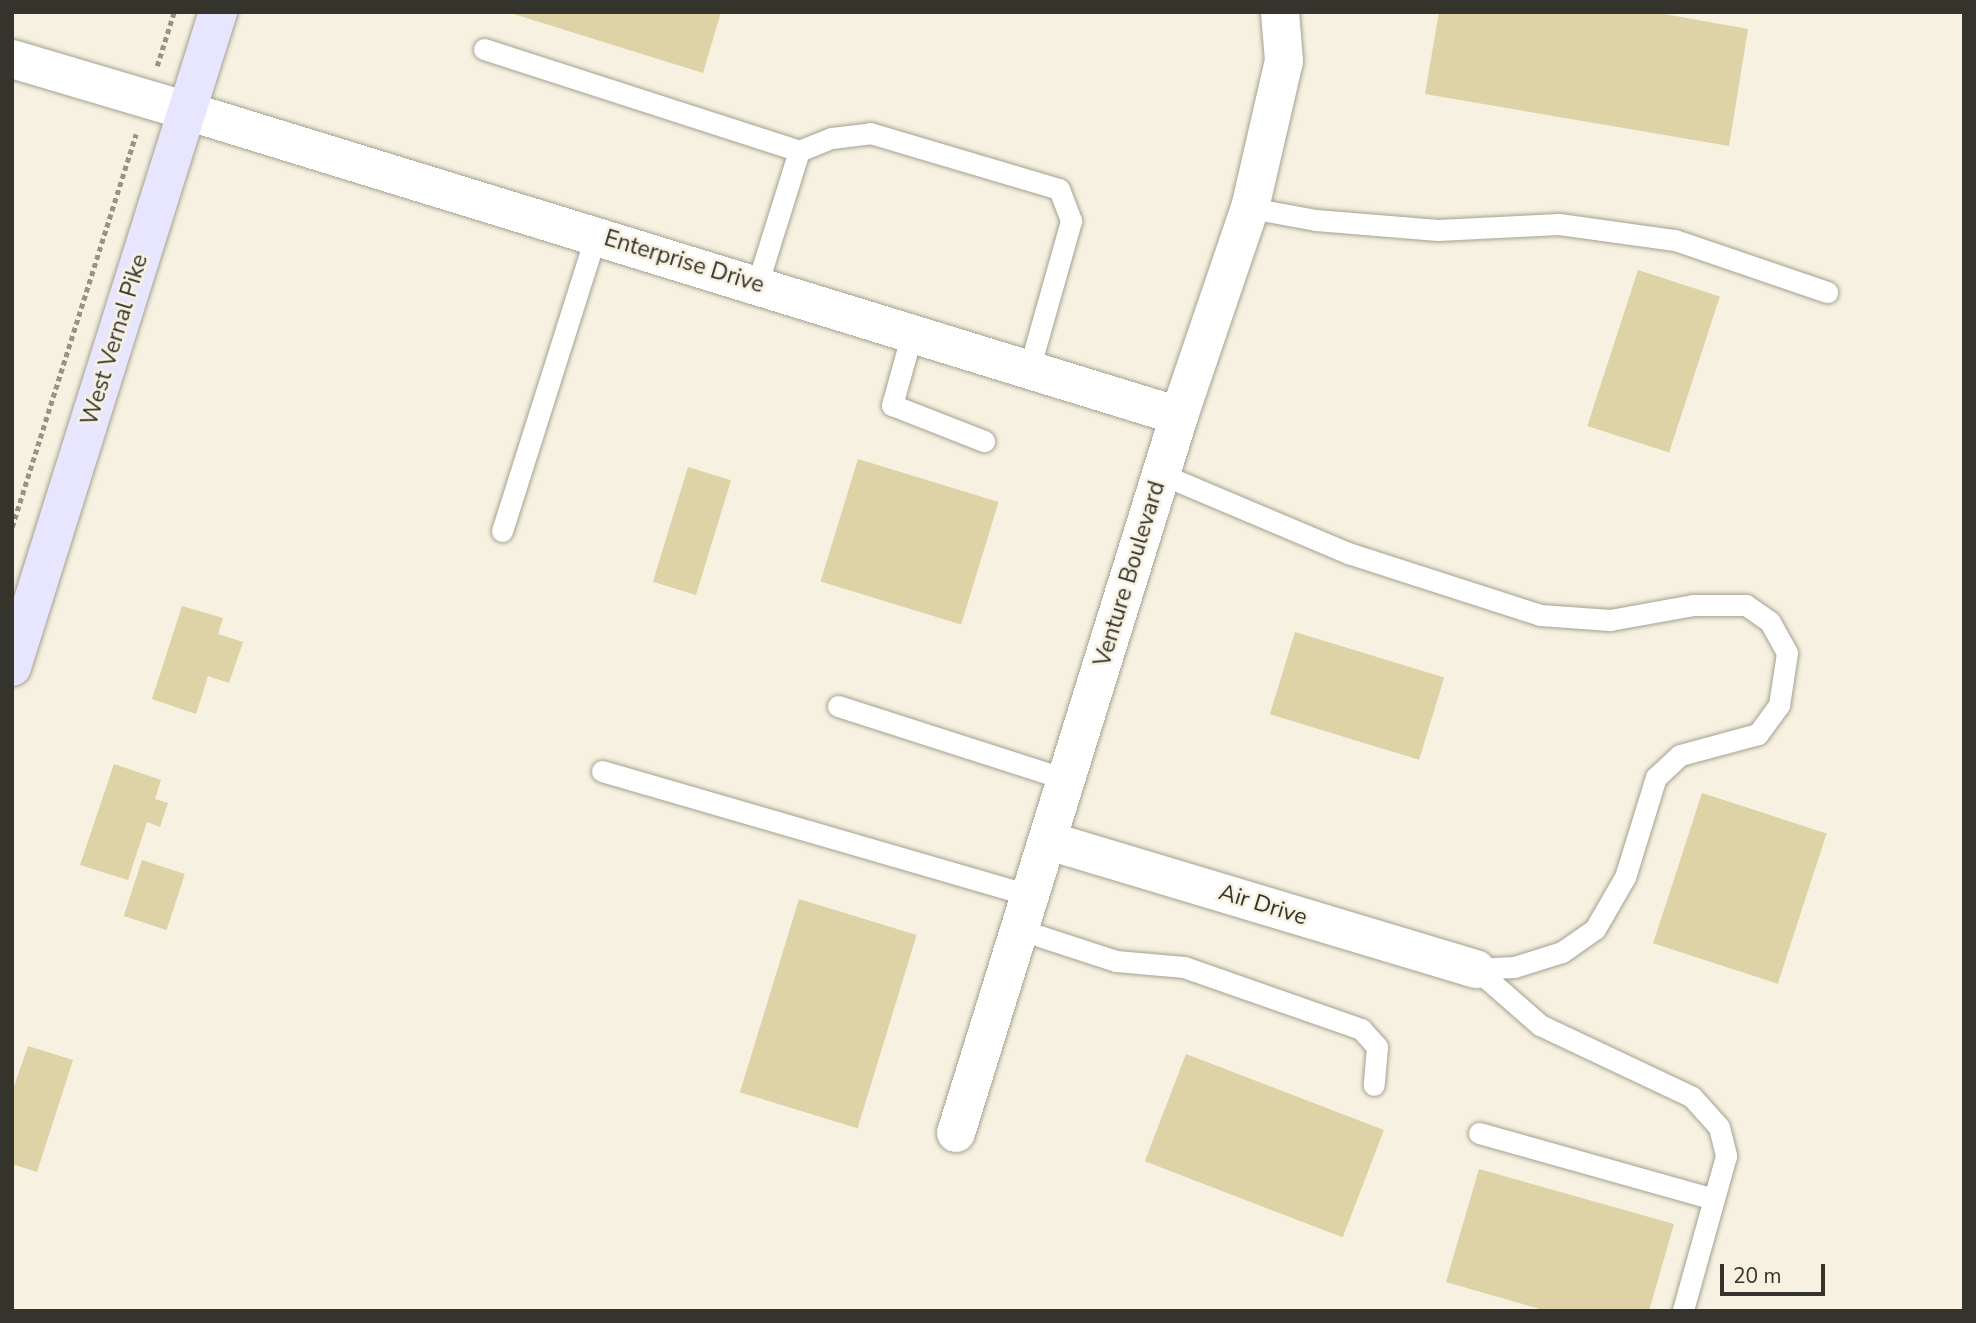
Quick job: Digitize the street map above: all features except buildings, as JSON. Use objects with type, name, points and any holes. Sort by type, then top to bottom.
[{"type":"main road","name":"West Vernal Pike","points":[[12,667],[218,12]]},
{"type":"street","name":"Venture Boulevard","points":[[956,1133],[1068,780],[1179,416],[1250,208],[1284,61],[1280,12]]},
{"type":"street","name":"Enterprise Drive","points":[[12,59],[596,234],[1179,416]]},
{"type":"street","name":"Air Drive","points":[[1049,841],[1476,969]]},
{"type":"lane","points":[[484,49],[799,151],[832,138],[870,134],[1059,189],[1071,221],[1029,369]]},
{"type":"lane","points":[[757,285],[799,151]]},
{"type":"lane","points":[[1250,208],[1316,220],[1438,230],[1559,224],[1662,238],[1827,292]]},
{"type":"lane","points":[[502,531],[596,234]]},
{"type":"lane","points":[[912,333],[892,405],[984,440]]},
{"type":"lane","points":[[1161,474],[1348,553],[1540,615],[1610,620],[1693,605],[1746,605],[1770,622],[1787,653],[1779,705],[1758,734],[1680,755],[1656,777],[1625,877],[1595,929],[1562,952],[1514,967],[1476,969]]},
{"type":"lane","points":[[838,706],[1068,780]]},
{"type":"lane","points":[[602,771],[1026,913],[1116,961],[1184,967],[1361,1029],[1377,1047],[1374,1085]]},
{"type":"lane","points":[[1476,969],[1540,1025],[1692,1097],[1720,1127],[1726,1156],[1683,1310]]},
{"type":"lane","points":[[1479,1133],[1714,1199]]},
{"type":"path","points":[[161,55],[174,12]]},
{"type":"path","points":[[12,527],[132,146]]}]
